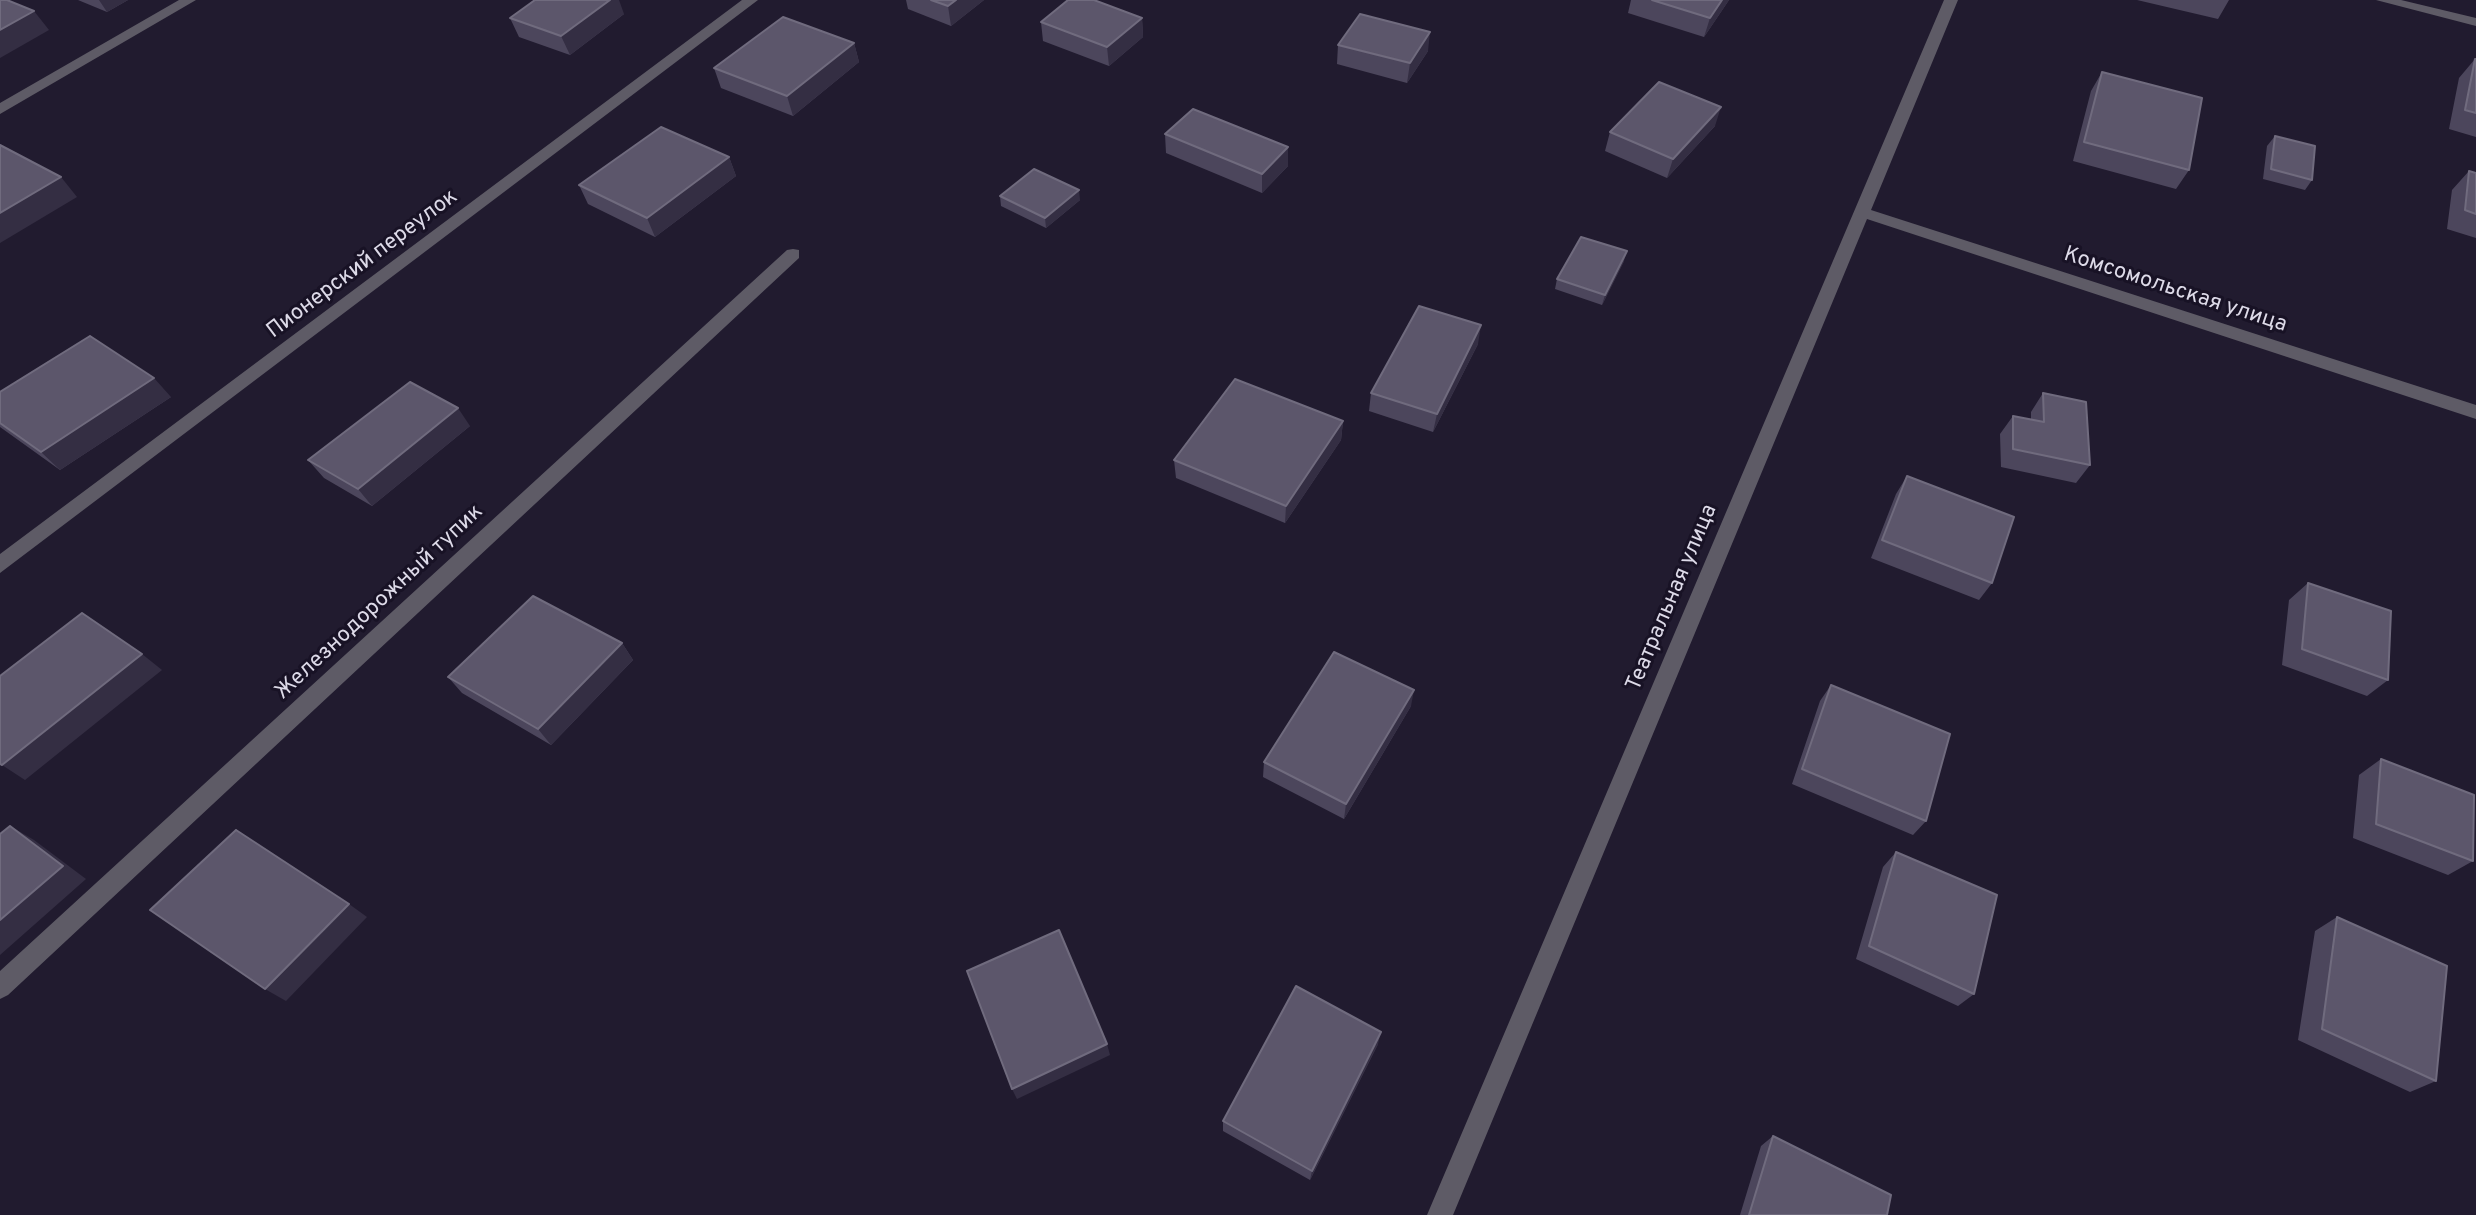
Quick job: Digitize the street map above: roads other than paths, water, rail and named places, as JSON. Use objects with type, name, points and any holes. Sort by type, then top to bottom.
[{"type":"street","points":[[0,109],[189,0]]},
{"type":"street","name":"Пионерский переулок","points":[[0,565],[751,0]]},
{"type":"street","name":"Театральная улица","points":[[1440,1215],[1951,0]]},
{"type":"street","points":[[2383,0],[2476,22]]},
{"type":"street","name":"Комсомольская улица","points":[[1861,212],[2476,412]]},
{"type":"street","name":"Железнодорожный тупик","points":[[0,987],[793,254]]}]
